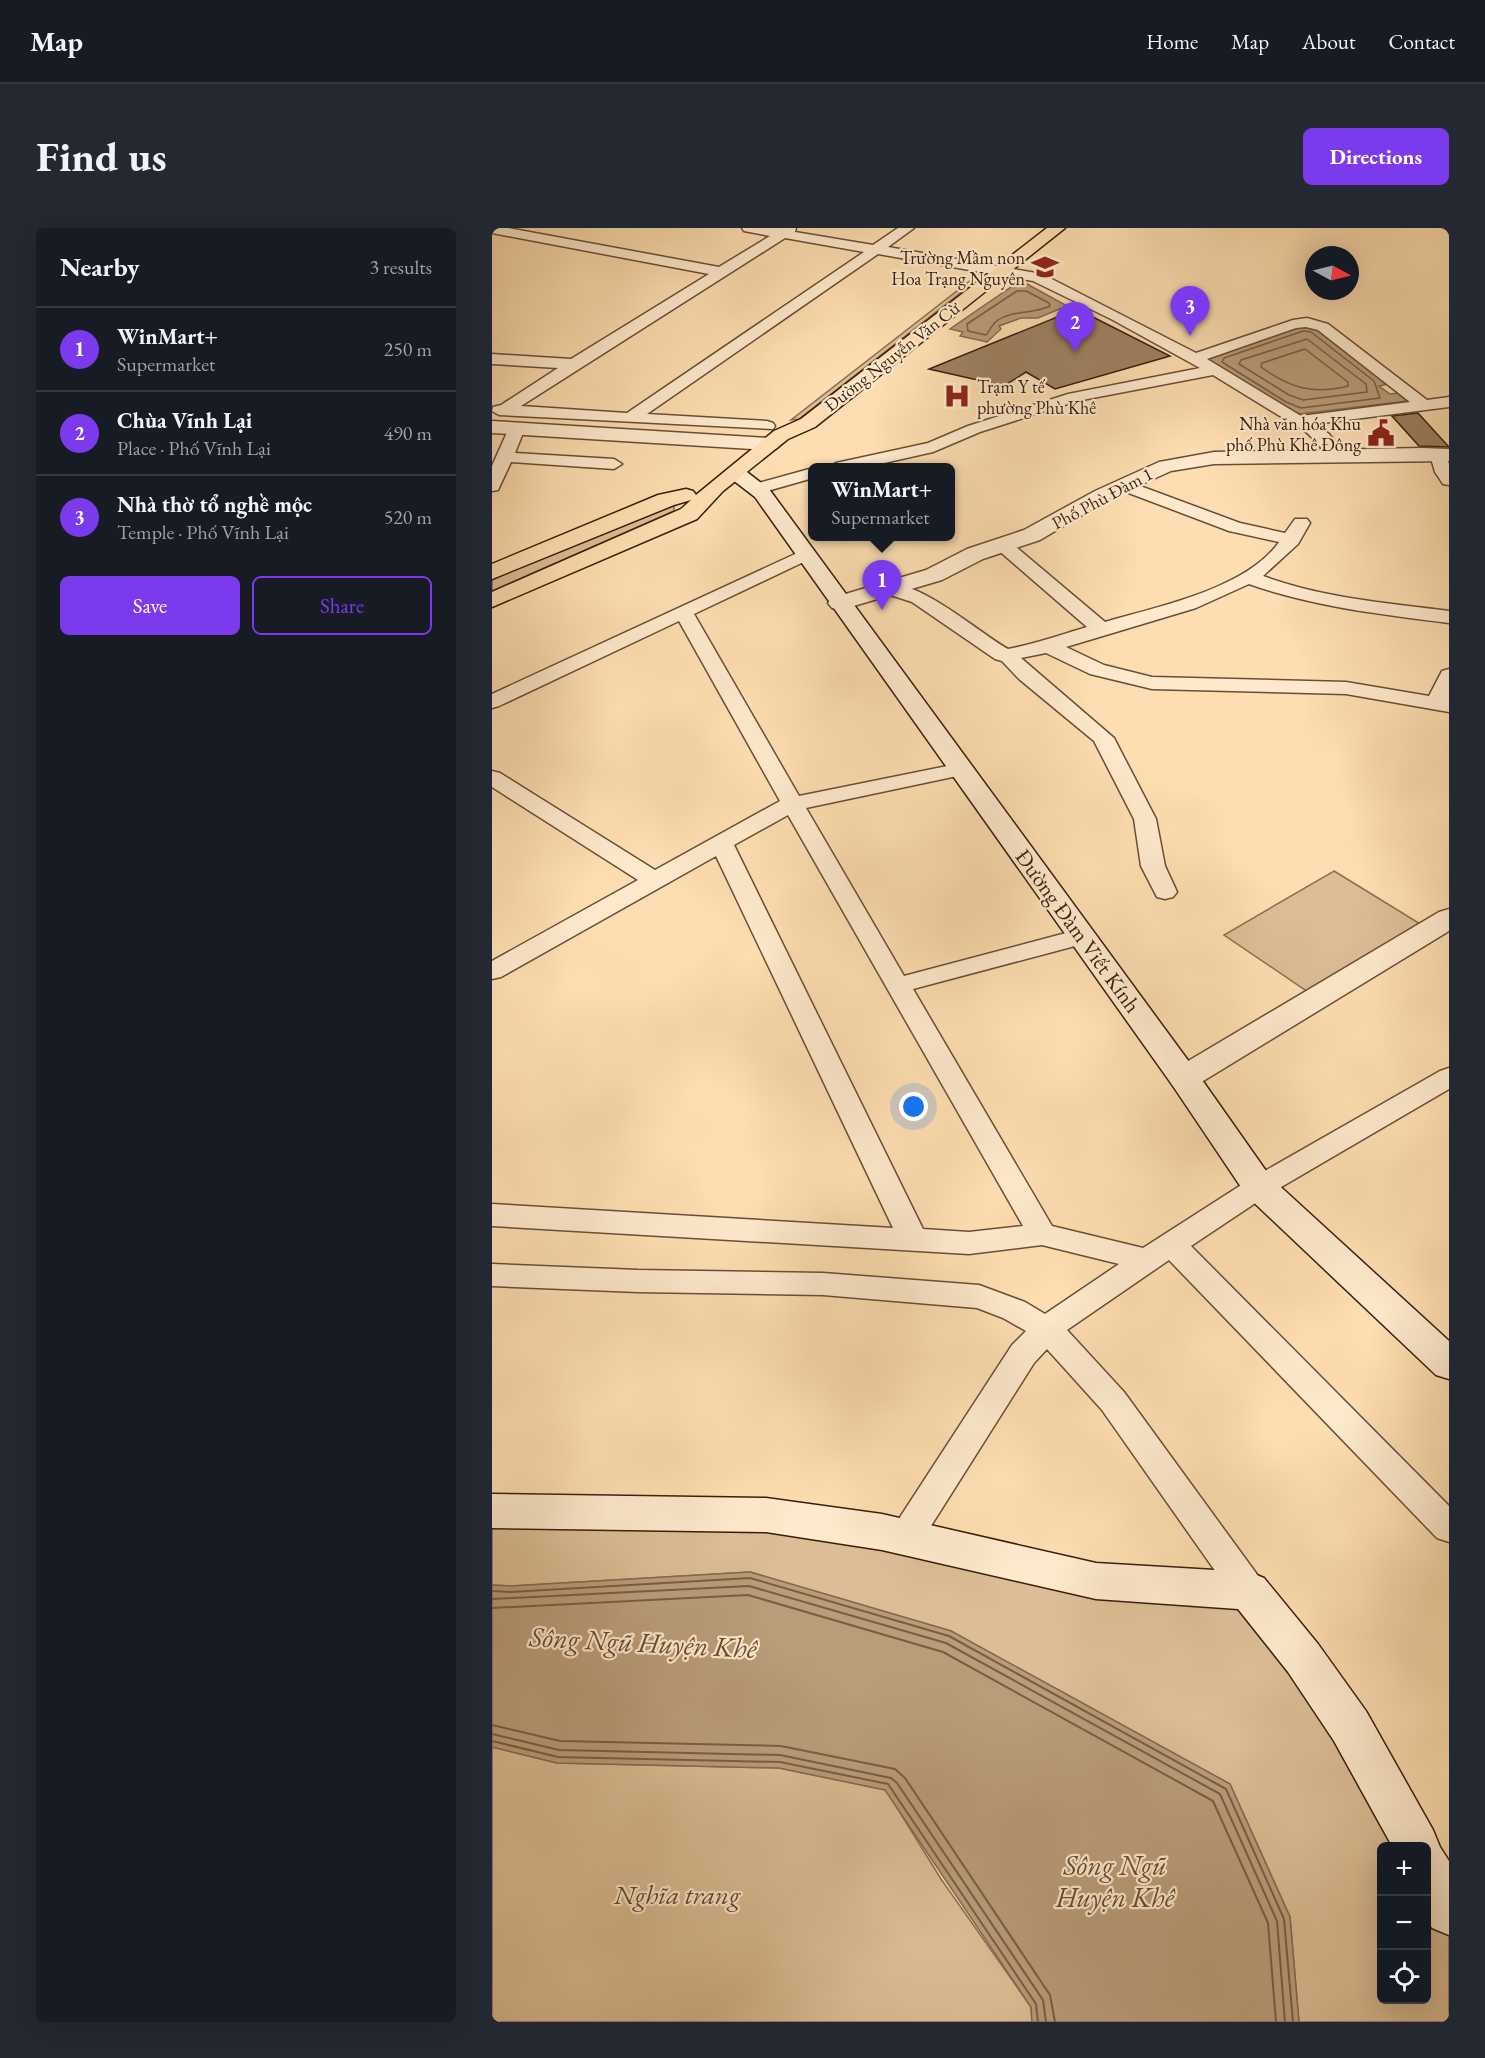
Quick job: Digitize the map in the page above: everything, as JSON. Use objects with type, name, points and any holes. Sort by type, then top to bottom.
[{"type":"main road","name":"Đường Nguyễn Văn Cừ","points":[[492,600],[689,514],[737,483],[774,430],[808,423],[997,262],[1049,229]]},
{"type":"main road","name":"Đường Nguyễn Văn Cừ","points":[[957,280],[977,267],[997,262]]},
{"type":"main road","points":[[492,427],[774,430]]},
{"type":"main road","name":"Phố Phù Đàm 1","points":[[840,603],[934,575],[975,554],[1032,535],[1125,485],[1166,466],[1214,458],[1443,455]]},
{"type":"main road","name":"Đường Nguyễn Văn Cừ","points":[[492,572],[666,500],[737,483]]},
{"type":"main road","name":"Đường Đàm Viết Kính","points":[[737,483],[806,554],[1184,1078],[1259,1187],[1449,1364]]},
{"type":"main road","points":[[1184,1078],[1449,918]]},
{"type":"main road","points":[[492,1511],[766,1515],[834,1524],[905,1538],[1096,1581],[1249,1591],[1303,1658],[1350,1726],[1415,1842]]},
{"type":"main road","points":[[1431,1875],[1449,1911]]},
{"type":"street","points":[[749,228],[787,231],[875,250],[977,267]]},
{"type":"street","points":[[632,417],[907,228]]},
{"type":"street","points":[[492,229],[721,272]]},
{"type":"street","points":[[498,410],[787,231]]},
{"type":"street","points":[[563,243],[581,233]]},
{"type":"street","points":[[997,262],[1037,277],[1194,358],[1323,437],[1337,455]]},
{"type":"street","points":[[1194,358],[1293,324],[1313,323],[1323,327],[1425,406]]},
{"type":"street","points":[[492,359],[574,364]]},
{"type":"street","points":[[859,463],[933,447],[974,429],[1074,397],[1215,370]]},
{"type":"street","points":[[1296,421],[1449,402]]},
{"type":"street","points":[[498,410],[632,417],[774,430]]},
{"type":"street","points":[[492,486],[516,428]]},
{"type":"street","points":[[1443,455],[1443,472],[1449,480]]},
{"type":"street","points":[[504,457],[614,464]]},
{"type":"street","points":[[737,483],[808,474]]},
{"type":"street","points":[[1125,485],[1235,527],[1292,540]]},
{"type":"street","points":[[891,589],[919,598],[1002,655],[1008,656],[1028,649],[1049,647],[1100,628],[1212,597],[1247,577],[1285,550],[1301,523]]},
{"type":"street","points":[[1003,544],[1100,628]]},
{"type":"street","points":[[492,702],[806,554]]},
{"type":"street","points":[[1247,577],[1292,593],[1323,600],[1449,617]]},
{"type":"street","points":[[683,612],[791,804],[1042,1234]]},
{"type":"street","points":[[1049,647],[1080,663],[1152,683],[1346,688],[1442,705],[1449,675]]},
{"type":"street","points":[[1008,656],[1026,675],[1103,738],[1145,819],[1153,866],[1165,892]]},
{"type":"street","points":[[495,966],[791,804],[962,769]]},
{"type":"street","points":[[492,778],[654,880]]},
{"type":"street","points":[[721,843],[914,1239]]},
{"type":"street","points":[[899,986],[1081,937]]},
{"type":"street","points":[[905,1538],[1023,1354],[1047,1329],[1074,1308],[1259,1187],[1449,1077]]},
{"type":"street","points":[[492,1215],[969,1243],[1042,1234],[1158,1252],[1449,1527]]},
{"type":"street","points":[[494,1280],[823,1284],[979,1297],[1014,1310],[1047,1329],[1113,1401],[1249,1591]]},
{"type":"green space","points":[[980,273],[986,273],[799,419],[791,420]]},
{"type":"green space","points":[[667,505],[674,506],[674,511],[492,591],[492,577]]},
{"type":"green space","points":[[1334,871],[1422,925],[1311,994],[1224,935]]},
{"type":"green space","points":[[492,1510],[691,1513],[1249,1591],[1331,1700],[1414,1842],[1377,1842],[1377,2004],[1431,2004],[1431,1873],[1449,1911],[1449,2022],[1299,2022],[1290,1917],[1230,1784],[951,1631],[750,1572],[511,1586],[492,1585]]},
{"type":"green space","name":"Nghĩa trang","points":[[492,1747],[557,1763],[779,1768],[886,1790],[941,1879],[1031,2007],[1032,2022],[492,2022]]},
{"type":"water","points":[[1027,284],[1067,306],[1038,318],[1021,318],[999,326],[1001,329],[987,342],[960,336],[963,332],[950,329],[1014,285]]},
{"type":"water","points":[[1302,325],[1313,326],[1388,384],[1379,386],[1390,394],[1398,393],[1407,401],[1300,414],[1283,408],[1207,361],[1207,357]]},
{"type":"water","name":"Sông Ngũ Huyện Khê","points":[[750,1572],[951,1631],[1230,1784],[1290,1917],[1299,2022],[1032,2022],[1031,2007],[885,1790],[779,1768],[557,1763],[492,1747],[492,1585],[511,1586]]},
{"type":"building","points":[[1077,309],[1170,356],[1055,389],[1026,372],[1004,386],[929,369]]},
{"type":"building","points":[[1418,413],[1449,447],[1419,446],[1392,416]]},
{"type":"place","name":"Trường Mầm non Hoa Trạng Nguyên","points":[[1045,267]]},
{"type":"place","name":"Nhà thờ tổ nghề mộc","points":[[1190,336]]},
{"type":"place","name":"Chùa Vĩnh Lại","points":[[1075,352]]},
{"type":"place","name":"Trạm Y tế phường Phù Khê","points":[[957,396]]},
{"type":"place","name":"Nhà văn hóa Khu phố Phù Khê Đông","points":[[1381,433]]},
{"type":"place","name":"WinMart+","points":[[882,610]]}]
